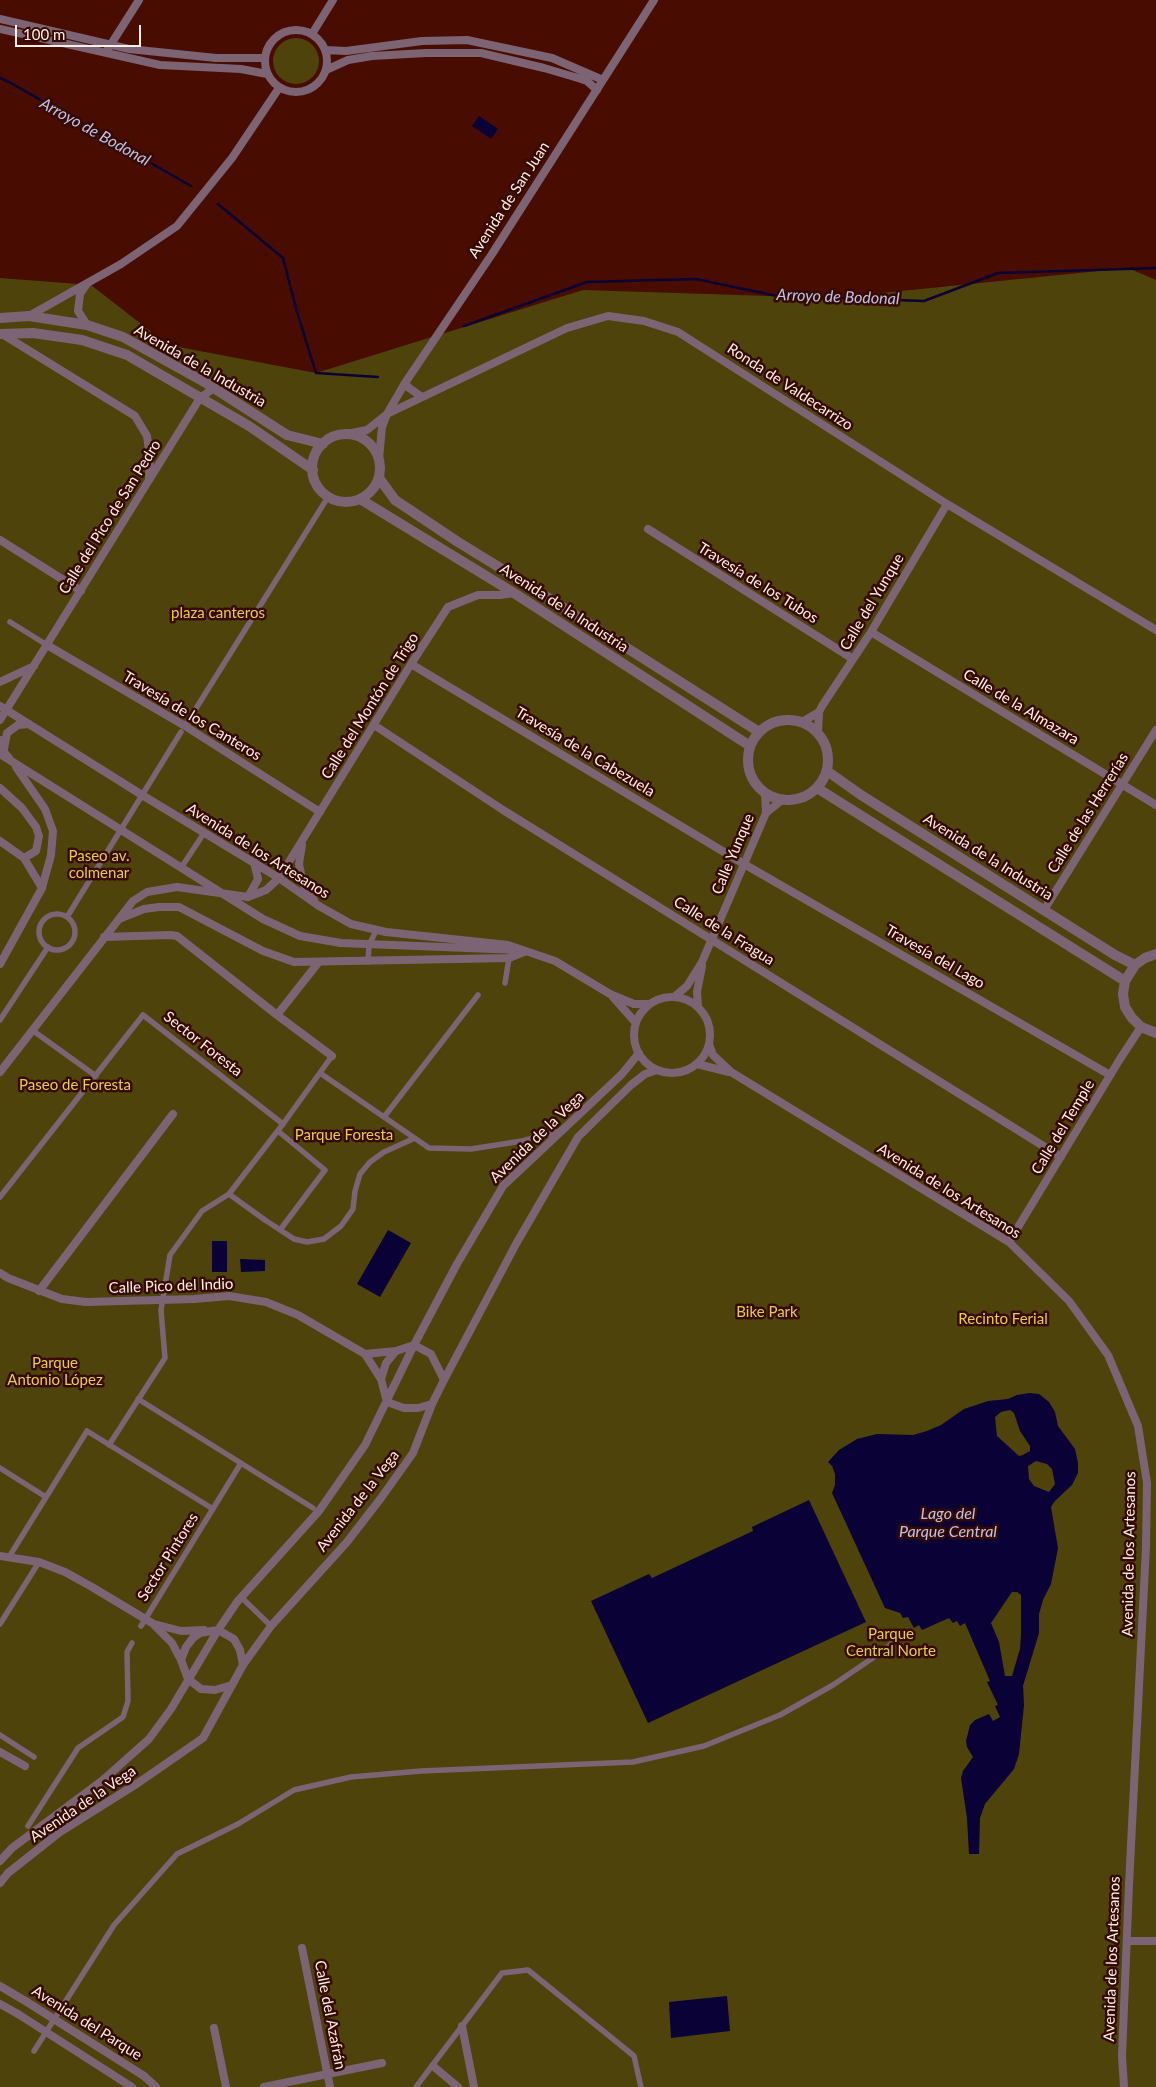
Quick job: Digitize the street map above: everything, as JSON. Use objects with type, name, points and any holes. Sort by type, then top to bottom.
[{"type":"street","points":[[105,54],[139,0]]},
{"type":"street","points":[[312,34],[333,0]]},
{"type":"street","name":"Avenida de San Juan","points":[[387,414],[415,368],[492,254],[654,0]]},
{"type":"street","points":[[0,20],[110,45],[171,55],[242,60],[264,58]]},
{"type":"street","points":[[0,28],[105,54],[160,65],[241,69],[267,74]]},
{"type":"street","points":[[302,30],[312,34],[320,41],[325,50],[328,60],[326,70],[322,79],[307,91],[288,92],[279,88],[267,74],[264,58],[267,48],[273,39],[282,33],[302,30]]},
{"type":"street","points":[[325,50],[346,51],[422,41],[468,40],[552,58],[603,80]]},
{"type":"street","points":[[326,70],[348,60],[372,56],[426,53],[481,54],[544,68],[578,78],[587,81],[597,90]]},
{"type":"street","points":[[29,316],[121,264],[177,226],[232,158],[279,88]]},
{"type":"street","points":[[87,325],[78,311],[80,294],[88,283]]},
{"type":"street","name":"Avenida de la Industria","points":[[0,318],[29,316],[87,325],[134,343],[214,388],[287,435],[323,444]]},
{"type":"street","name":"Ronda de Valdecarrizo","points":[[347,434],[367,430],[387,414],[567,328],[608,316],[644,321],[678,332],[947,504],[1156,630]]},
{"type":"street","name":"Avenida de la Industria","points":[[1,334],[34,333],[82,340],[127,355],[249,426],[312,470]]},
{"type":"street","points":[[1,334],[135,416],[147,436],[150,458],[149,480]]},
{"type":"street","points":[[406,383],[415,394],[422,397]]},
{"type":"street","name":"Calle del Pico de San Pedro","points":[[0,720],[3,708],[34,666],[200,398],[214,388]]},
{"type":"street","points":[[379,460],[375,450],[358,436],[338,435],[323,444],[314,460],[312,470],[317,485],[328,496],[343,502],[360,500],[375,487],[379,478],[380,436],[387,414]]},
{"type":"street","name":"Avenida de la Industria","points":[[379,478],[395,500],[450,537],[759,732]]},
{"type":"street","points":[[67,917],[328,496]]},
{"type":"street","name":"Avenida de la Industria","points":[[360,500],[514,593],[750,746]]},
{"type":"street","name":"Calle del Yunque","points":[[802,722],[819,712],[871,632],[947,504]]},
{"type":"street","name":"Travesía de los Tubos","points":[[648,529],[853,660]]},
{"type":"street","points":[[0,540],[80,591]]},
{"type":"street","name":"Calle del Montón de Trigo","points":[[279,878],[448,607],[478,595],[514,593]]},
{"type":"street","points":[[10,622],[47,645]]},
{"type":"street","name":"Calle de la Almazara","points":[[871,632],[1156,806]]},
{"type":"street","name":"Travesía de los Canteros","points":[[47,645],[320,812]]},
{"type":"street","name":"Travesía de la Cabezuela","points":[[411,664],[744,864]]},
{"type":"street","points":[[0,682],[34,666]]},
{"type":"street","name":"Avenida de los Artesanos","points":[[3,708],[254,862],[319,906],[351,924],[376,930],[508,945],[555,961],[610,994],[634,1004],[650,1004]]},
{"type":"street","points":[[818,732],[819,712]]},
{"type":"street","points":[[791,719],[802,722],[818,732],[825,744],[829,757],[827,771],[817,788],[807,796],[795,800],[782,800],[765,794],[749,772],[747,759],[750,746],[759,732],[768,725],[779,720],[791,719]]},
{"type":"street","points":[[2,753],[7,733],[18,725],[30,724]]},
{"type":"street","name":"Calle de la Fragua","points":[[374,725],[503,810],[712,938],[1061,1157]]},
{"type":"street","name":"Calle de las Herrerías","points":[[1044,910],[1156,730]]},
{"type":"street","points":[[0,740],[2,753],[13,763],[45,809],[53,831],[51,855],[42,888],[0,964]]},
{"type":"street","name":"Avenida de los Artesanos","points":[[13,763],[263,918],[300,936],[341,944],[528,951]]},
{"type":"street","name":"Avenida de la Industria","points":[[827,771],[860,795],[1135,965]]},
{"type":"street","points":[[0,788],[22,808],[36,827],[39,836],[36,851],[24,858]]},
{"type":"street","name":"Avenida de la Industria","points":[[817,788],[1125,981]]},
{"type":"street","name":"Calle Yunque","points":[[674,997],[687,986],[702,962],[766,813],[765,794]]},
{"type":"street","name":"Calle Yunque","points":[[766,813],[782,800]]},
{"type":"street","points":[[181,868],[204,833]]},
{"type":"street","points":[[0,841],[24,858],[42,888]]},
{"type":"street","points":[[302,841],[299,864],[303,884],[319,906]]},
{"type":"street","points":[[248,897],[258,879],[254,862]]},
{"type":"street","name":"Travesía del Lago","points":[[744,864],[1110,1075]]},
{"type":"street","points":[[0,1072],[133,901],[147,892],[177,888],[248,897],[266,890],[279,878]]},
{"type":"street","points":[[118,919],[144,909],[179,907],[275,956],[294,962],[509,958],[528,951]]},
{"type":"street","points":[[56,914],[67,917],[74,928],[72,941],[61,949],[48,947],[43,944],[39,933],[42,922],[50,915],[56,914]]},
{"type":"street","points":[[368,962],[369,945],[376,930]]},
{"type":"street","points":[[104,937],[177,936],[332,1056],[278,1131],[229,1194],[202,1211],[170,1255],[161,1310],[165,1358],[109,1445]]},
{"type":"street","points":[[0,1020],[48,947]]},
{"type":"street","points":[[1156,954],[1135,965],[1125,981],[1123,994],[1125,1007],[1132,1018],[1141,1027],[1156,1033]]},
{"type":"street","points":[[505,983],[509,958]]},
{"type":"street","name":"Calle Yunque","points":[[698,1007],[697,992],[702,962]]},
{"type":"street","points":[[277,1015],[318,963]]},
{"type":"street","name":"Avenida de los Artesanos","points":[[610,994],[636,1023]]},
{"type":"street","points":[[384,1117],[478,995]]},
{"type":"street","points":[[674,997],[691,1002],[698,1007],[709,1024],[709,1044],[702,1058],[697,1064],[678,1072],[657,1070],[644,1060],[635,1043],[636,1023],[641,1012],[661,998],[674,997]]},
{"type":"street","name":"Sector Foresta","points":[[0,1197],[143,1015],[283,1124]]},
{"type":"street","name":"Calle del Temple","points":[[1009,1242],[1141,1027]]},
{"type":"street","points":[[32,1030],[96,1076]]},
{"type":"street","name":"Avenida de los Artesanos","points":[[709,1044],[714,1055],[731,1072],[1009,1242],[1070,1301],[1108,1355],[1138,1426],[1147,1483],[1146,1547],[1122,2056],[1124,2087]]},
{"type":"street","name":"Avenida de la Vega","points":[[0,1861],[12,1848],[102,1780],[149,1739],[171,1709],[218,1630],[241,1597],[318,1511],[365,1445],[414,1345],[457,1264],[502,1186],[622,1074],[639,1053]]},
{"type":"street","name":"Avenida de los Artesanos","points":[[697,1064],[731,1072]]},
{"type":"street","name":"Avenida de la Vega","points":[[0,1883],[8,1873],[60,1832],[138,1784],[203,1738],[244,1665],[271,1626],[347,1542],[382,1498],[413,1453],[432,1404],[444,1380],[516,1244],[578,1137],[631,1085],[645,1074],[657,1070]]},
{"type":"street","points":[[320,1072],[429,1148],[471,1149],[522,1141],[562,1131]]},
{"type":"street","points":[[39,1291],[173,1114]]},
{"type":"street","points":[[278,1131],[325,1170],[280,1230]]},
{"type":"street","points":[[229,1194],[294,1238],[307,1242],[324,1238],[341,1226],[353,1209],[355,1191],[360,1174],[370,1162],[384,1152],[415,1138]]},
{"type":"street","name":"Calle Pico del Indio","points":[[0,1273],[39,1291],[62,1299],[86,1302],[229,1296],[266,1302],[298,1315],[365,1354],[381,1379],[387,1402]]},
{"type":"street","points":[[365,1354],[396,1351],[414,1345],[431,1354],[444,1380]]},
{"type":"street","points":[[381,1379],[386,1363],[396,1351]]},
{"type":"street","points":[[138,1399],[314,1508]]},
{"type":"street","points":[[387,1402],[404,1408],[418,1408],[432,1404]]},
{"type":"street","name":"Sector Pintores","points":[[9,1557],[87,1431],[213,1509]]},
{"type":"street","name":"Sector Pintores","points":[[143,1622],[241,1463]]},
{"type":"street","points":[[0,1468],[46,1497]]},
{"type":"street","points":[[0,1556],[39,1562],[65,1572],[143,1622],[181,1631],[218,1630],[234,1639],[240,1650],[244,1665]]},
{"type":"street","points":[[0,1624],[39,1562]]},
{"type":"street","points":[[241,1597],[271,1626]]},
{"type":"street","points":[[152,1623],[172,1643],[188,1679],[201,1689],[215,1690],[232,1685]]},
{"type":"street","points":[[181,1660],[192,1638],[200,1633],[218,1630]]},
{"type":"street","points":[[34,2051],[114,1925],[177,1854],[239,1827],[294,1790],[352,1777],[421,1771],[633,1762],[704,1746],[780,1715],[833,1685],[883,1651],[905,1632]]},
{"type":"street","points":[[28,1826],[78,1748],[123,1717],[128,1701],[127,1652],[132,1643]]},
{"type":"street","points":[[0,1735],[34,1757]]},
{"type":"street","points":[[0,1752],[25,1766]]},
{"type":"street","points":[[1127,1941],[1156,1941]]},
{"type":"street","name":"Calle del Azafrán","points":[[302,1948],[330,2087]]},
{"type":"street","points":[[416,2087],[502,1973],[528,1970],[634,2056],[641,2087]]},
{"type":"street","name":"Avenida del Parque","points":[[0,1986],[144,2076],[156,2087]]},
{"type":"street","name":"Avenida del Parque","points":[[0,2004],[132,2087]]},
{"type":"street","points":[[462,2026],[474,2087]]},
{"type":"street","points":[[214,2028],[226,2087]]},
{"type":"street","points":[[264,2087],[382,2063]]},
{"type":"street","points":[[433,2066],[458,2087]]},
{"type":"green space","points":[[291,38],[301,38],[315,48],[319,61],[315,74],[309,80],[301,84],[291,84],[277,74],[273,66],[273,56],[283,42]]},
{"type":"green space","points":[[1128,268],[1156,280],[1156,2087],[0,2087],[0,278],[91,285],[168,345],[316,373],[583,290],[832,298]]},
{"type":"water","points":[[479,116],[498,129],[491,139],[472,126]]},
{"type":"water","points":[[388,1230],[411,1243],[380,1297],[357,1284]]},
{"type":"water","points":[[212,1241],[227,1241],[227,1272],[212,1272]]},
{"type":"water","points":[[240,1259],[265,1260],[265,1271],[241,1272]]},
{"type":"water","name":"Lago del Parque Central","points":[[1039,1394],[1049,1402],[1055,1412],[1058,1426],[1075,1449],[1078,1473],[1072,1485],[1051,1507],[1058,1548],[1051,1584],[1039,1614],[1039,1633],[1023,1686],[1024,1705],[1019,1754],[1014,1769],[985,1804],[980,1818],[979,1854],[969,1854],[967,1818],[961,1778],[963,1771],[973,1757],[966,1741],[970,1725],[975,1720],[989,1714],[993,1721],[1000,1717],[995,1706],[998,1705],[987,1682],[990,1681],[965,1623],[960,1626],[957,1621],[953,1623],[949,1618],[922,1630],[919,1625],[914,1628],[908,1617],[903,1618],[900,1613],[885,1608],[832,1493],[835,1485],[835,1474],[828,1462],[839,1450],[857,1439],[877,1434],[913,1435],[941,1425],[964,1409],[988,1401],[1008,1399],[1017,1395]],"holes":[[[1010,1410],[1014,1413],[1020,1431],[1030,1446],[1030,1451],[1019,1456],[997,1436],[995,1417],[1001,1412]],[[1036,1461],[1047,1464],[1052,1469],[1055,1484],[1049,1492],[1034,1486],[1029,1479],[1028,1466]],[[1012,1592],[1017,1592],[1021,1595],[1020,1649],[1012,1676],[1005,1676],[999,1642],[991,1623]]]},
{"type":"water","points":[[809,1500],[866,1622],[648,1723],[591,1601],[649,1574],[652,1578],[753,1531],[752,1527]]},
{"type":"water","points":[[727,1996],[730,2031],[671,2038],[669,2002]]},
{"type":"waterway","name":"Arroyo de Bodonal","points":[[0,78],[191,186]]},
{"type":"waterway","name":"Arroyo de Bodonal","points":[[218,204],[283,258],[316,373],[378,377]]},
{"type":"waterway","name":"Arroyo de Bodonal","points":[[464,326],[587,282],[696,279],[777,296],[924,301],[998,273],[1156,268]]},
{"type":"park label","name":"plaza canteros","points":[[218,613]]},
{"type":"park label","name":"Paseo av. colmenar","points":[[99,864]]},
{"type":"park label","name":"Paseo de Foresta","points":[[75,1085]]},
{"type":"park label","name":"Parque Foresta","points":[[344,1135]]},
{"type":"park label","name":"Bike Park","points":[[767,1312]]},
{"type":"park label","name":"Recinto Ferial","points":[[1003,1319]]},
{"type":"park label","name":"Parque Antonio López","points":[[55,1372]]},
{"type":"park label","name":"Parque Central Norte","points":[[891,1642]]}]
